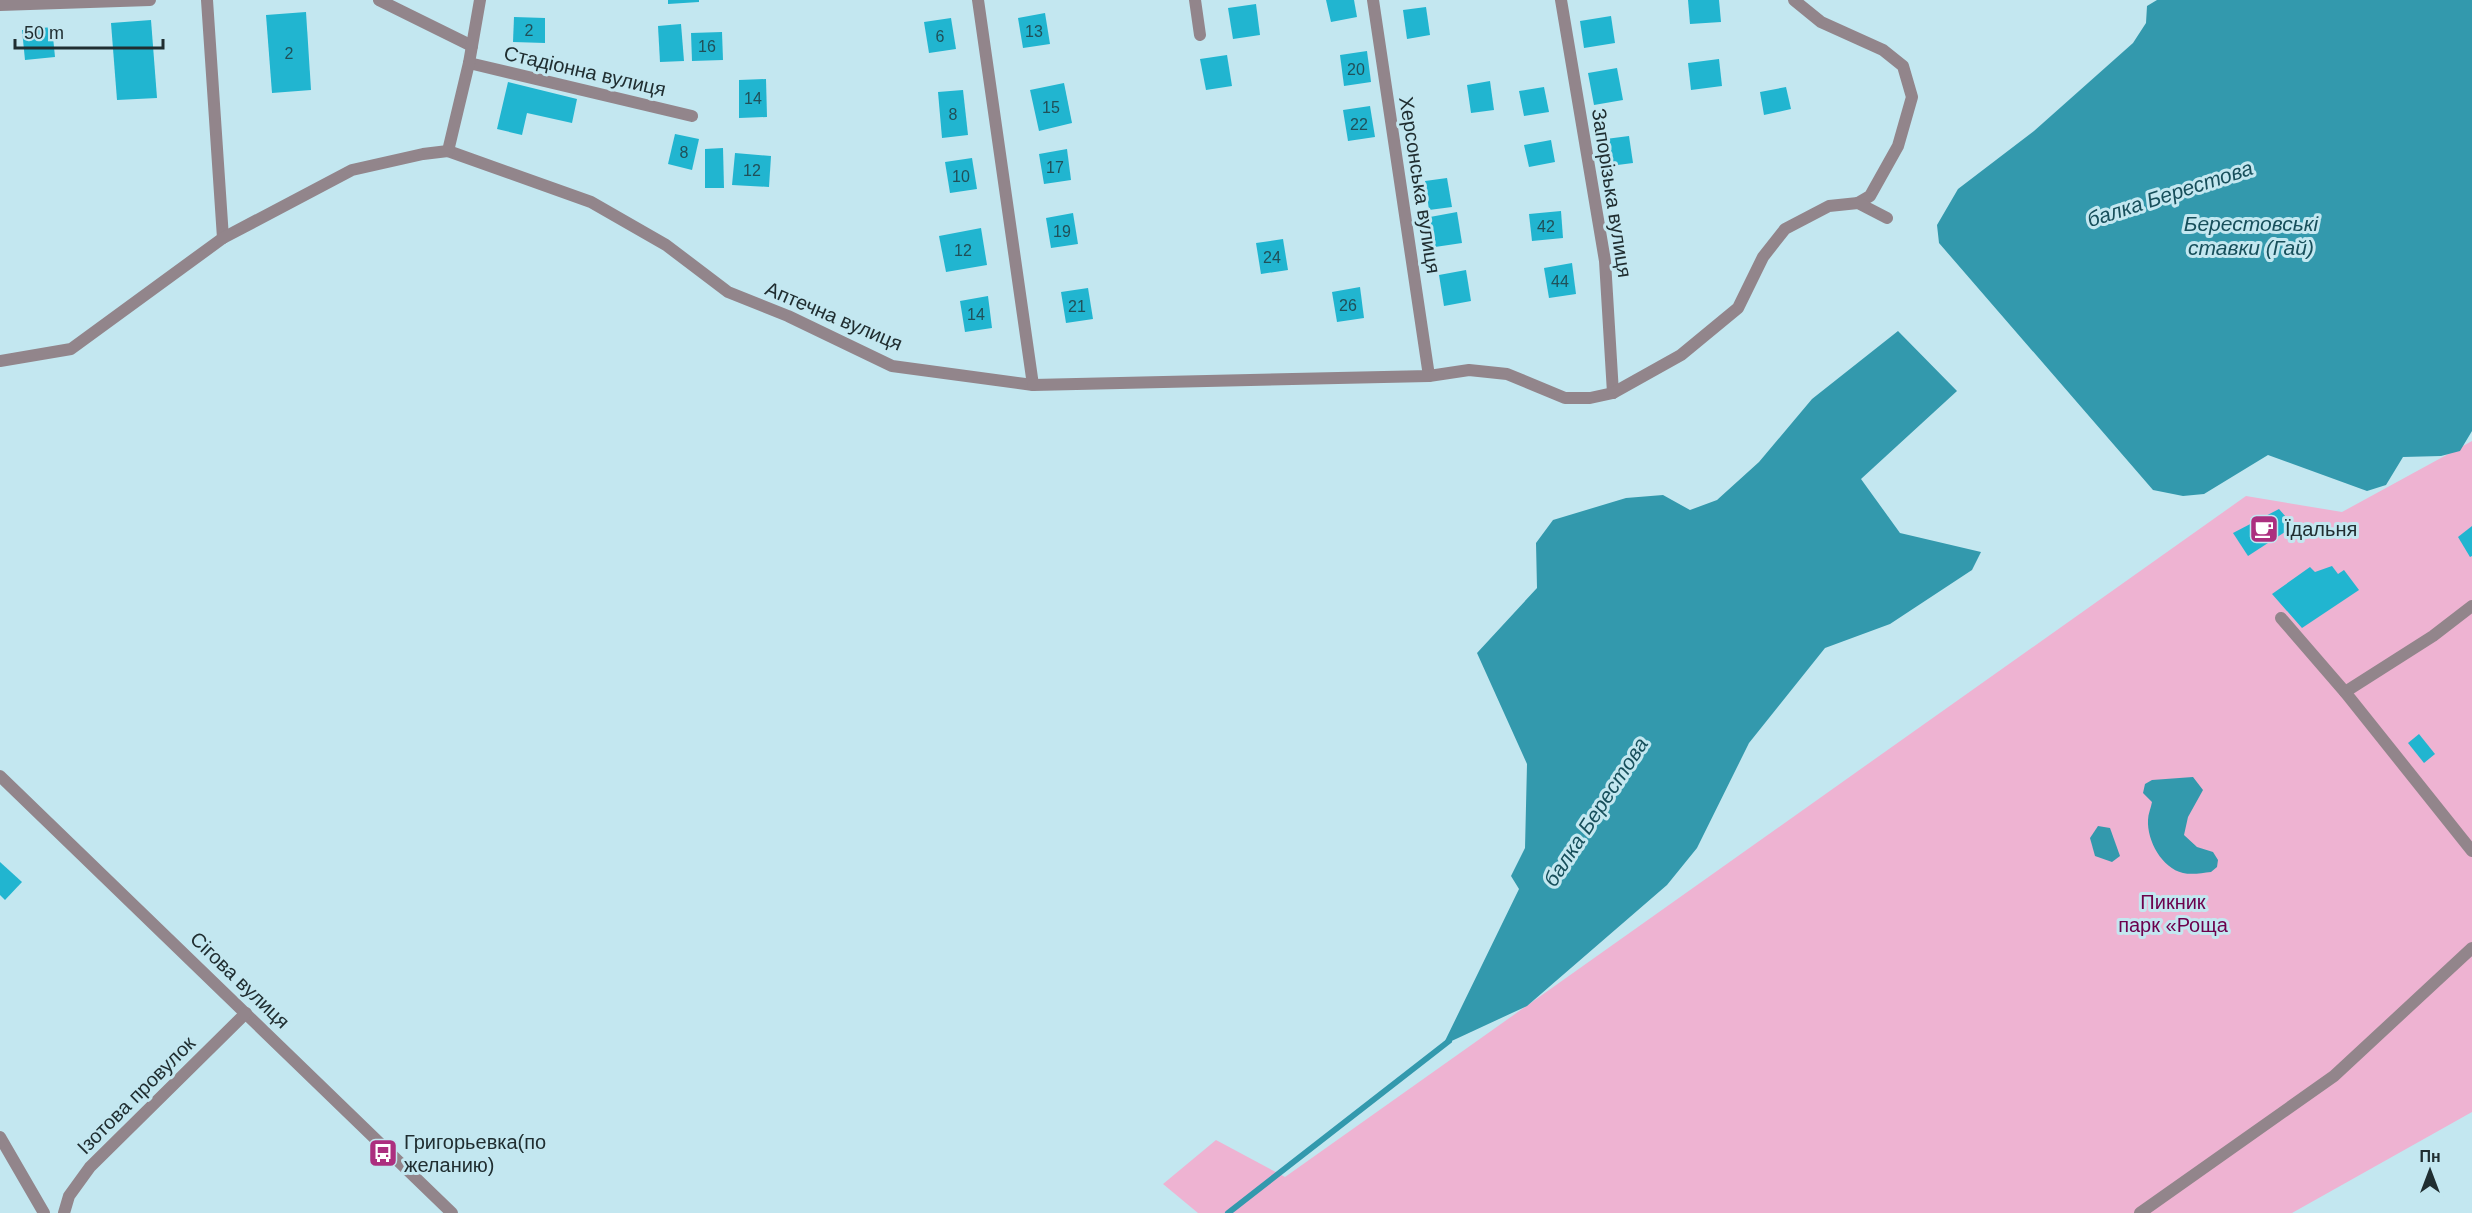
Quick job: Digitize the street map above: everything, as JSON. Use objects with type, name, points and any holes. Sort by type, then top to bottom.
[{"type":"street","points":[[0,5],[150,0]]},
{"type":"street","points":[[207,0],[223,238]]},
{"type":"street","points":[[379,0],[472,46]]},
{"type":"street","points":[[0,361],[71,349],[223,238],[352,170],[423,154],[448,151],[470,63],[480,0]]},
{"type":"street","points":[[978,0],[1033,385]]},
{"type":"street","points":[[1195,0],[1200,35]]},
{"type":"street","name":"Херсонська вулиця","points":[[1373,0],[1429,376]]},
{"type":"street","name":"Запорізька вулиця","points":[[1561,0],[1605,261],[1613,393]]},
{"type":"street","points":[[1794,0],[1821,22],[1883,50],[1903,66],[1912,97],[1898,146],[1870,196],[1858,203]]},
{"type":"street","name":"Стадіонна вулиця","points":[[470,63],[692,116]]},
{"type":"street","name":"Аптечна вулиця","points":[[448,151],[591,202],[666,245],[728,292],[788,316],[892,366],[1033,385],[1429,376],[1469,370],[1507,374],[1565,398],[1590,398],[1613,393],[1681,355],[1738,308],[1763,257],[1785,229],[1829,206],[1858,203]]},
{"type":"street","points":[[1858,203],[1887,218]]},
{"type":"street","points":[[2345,692],[2433,636],[2472,606]]},
{"type":"street","points":[[2281,618],[2345,692],[2472,851]]},
{"type":"street","name":"Сігова вулиця","points":[[0,776],[452,1213]]},
{"type":"street","points":[[2140,1213],[2334,1076],[2472,948]]},
{"type":"street","name":"Ізотова провулок","points":[[64,1213],[69,1196],[90,1167],[246,1013]]},
{"type":"street","points":[[0,1137],[44,1213]]},
{"type":"green space","name":"Пикник парк «Роща","points":[[2472,441],[2472,1112],[2292,1213],[1198,1213],[1163,1184],[1216,1140],[1285,1177],[2246,496],[2342,512]]},
{"type":"water","name":"Берестовські ставки (Гай)","points":[[2157,0],[2472,0],[2472,431],[2460,451],[2441,456],[2403,457],[2386,485],[2367,491],[2268,455],[2204,494],[2183,496],[2153,490],[1939,243],[1937,225],[1958,189],[2034,131],[2133,43],[2146,23],[2147,6]]},
{"type":"water","points":[[1898,331],[1957,391],[1861,479],[1900,533],[1981,552],[1972,570],[1890,624],[1825,648],[1749,743],[1697,848],[1667,885],[1527,1006],[1443,1045],[1519,889],[1511,876],[1525,848],[1527,764],[1477,653],[1537,588],[1536,543],[1553,520],[1626,498],[1663,495],[1690,510],[1717,500],[1759,462],[1812,399]]},
{"type":"water","points":[[2193,777],[2203,790],[2188,817],[2184,835],[2197,847],[2213,852],[2218,860],[2217,867],[2211,872],[2190,874],[2169,866],[2157,852],[2148,828],[2152,802],[2143,793],[2145,784],[2152,780]]},
{"type":"water","points":[[2098,826],[2110,828],[2120,856],[2112,862],[2095,856],[2090,838]]},
{"type":"building","points":[[668,0],[699,0],[699,2],[668,4]]},
{"type":"building","points":[[1326,0],[1354,0],[1357,17],[1331,22]]},
{"type":"building","points":[[1688,0],[1719,0],[1721,22],[1690,24]]},
{"type":"building","points":[[1256,4],[1260,35],[1233,39],[1228,8]]},
{"type":"building","points":[[1426,7],[1430,35],[1407,39],[1403,10]]},
{"type":"building","points":[[306,12],[311,90],[272,93],[266,15]]},
{"type":"building","points":[[1045,13],[1050,44],[1023,48],[1018,18]]},
{"type":"building","points":[[1611,16],[1615,43],[1584,48],[1580,21]]},
{"type":"building","points":[[514,17],[545,18],[545,43],[513,42]]},
{"type":"building","points":[[951,18],[956,49],[929,53],[924,22]]},
{"type":"building","points":[[151,20],[157,98],[117,100],[111,23]]},
{"type":"building","points":[[681,24],[684,61],[660,62],[658,26]]},
{"type":"building","points":[[52,27],[55,57],[25,60],[22,30]]},
{"type":"building","points":[[722,32],[723,60],[692,61],[691,33]]},
{"type":"building","points":[[1367,51],[1371,82],[1344,86],[1340,55]]},
{"type":"building","points":[[1227,55],[1232,86],[1206,90],[1200,59]]},
{"type":"building","points":[[1719,59],[1722,86],[1691,90],[1688,63]]},
{"type":"building","points":[[1617,68],[1623,100],[1594,105],[1588,73]]},
{"type":"building","points":[[766,79],[767,117],[739,118],[739,80]]},
{"type":"building","points":[[1490,81],[1494,110],[1471,113],[1467,85]]},
{"type":"building","points":[[508,82],[577,99],[572,123],[527,113],[522,135],[497,129]]},
{"type":"building","points":[[1064,83],[1072,123],[1039,131],[1030,90]]},
{"type":"building","points":[[1544,87],[1549,112],[1524,116],[1519,91]]},
{"type":"building","points":[[1786,87],[1791,109],[1764,115],[1760,92]]},
{"type":"building","points":[[963,90],[968,135],[942,138],[938,92]]},
{"type":"building","points":[[1370,106],[1375,137],[1348,141],[1343,110]]},
{"type":"building","points":[[675,134],[699,139],[692,170],[668,164]]},
{"type":"building","points":[[1629,136],[1633,163],[1602,167],[1598,140]]},
{"type":"building","points":[[1551,140],[1555,162],[1529,167],[1524,145]]},
{"type":"building","points":[[723,148],[724,188],[705,188],[705,149]]},
{"type":"building","points":[[1067,149],[1071,180],[1044,184],[1039,154]]},
{"type":"building","points":[[735,153],[771,156],[769,187],[732,185]]},
{"type":"building","points":[[972,158],[977,189],[950,193],[945,162]]},
{"type":"building","points":[[1447,178],[1452,207],[1429,210],[1425,181]]},
{"type":"building","points":[[1561,211],[1563,238],[1532,241],[1529,214]]},
{"type":"building","points":[[1457,212],[1462,243],[1435,247],[1430,217]]},
{"type":"building","points":[[1073,213],[1078,244],[1051,248],[1046,218]]},
{"type":"building","points":[[981,228],[987,265],[946,272],[939,236]]},
{"type":"building","points":[[1283,239],[1288,270],[1261,274],[1256,243]]},
{"type":"building","points":[[1572,263],[1576,294],[1549,298],[1544,268]]},
{"type":"building","points":[[1466,270],[1471,301],[1444,306],[1439,275]]},
{"type":"building","points":[[1360,287],[1364,318],[1337,322],[1332,292]]},
{"type":"building","points":[[1088,288],[1093,319],[1066,323],[1061,292]]},
{"type":"building","points":[[988,296],[992,328],[965,332],[960,301]]},
{"type":"building","name":"Їдальня","points":[[2279,509],[2294,526],[2248,556],[2233,533]]},
{"type":"building","points":[[2472,526],[2472,556],[2470,557],[2458,537]]},
{"type":"building","points":[[2332,566],[2338,574],[2344,570],[2359,590],[2302,628],[2272,594],[2310,567],[2315,572]]},
{"type":"building","points":[[2419,734],[2435,754],[2424,763],[2408,743]]},
{"type":"building","points":[[0,862],[22,882],[5,900],[0,895]]},
{"type":"waterway","name":"балка Берестова","points":[[1228,1213],[1449,1041]]},
{"type":"place","name":"Їдальня","points":[[2264,529]]},
{"type":"place","name":"Григорьевка(по желанию)","points":[[383,1153]]}]
